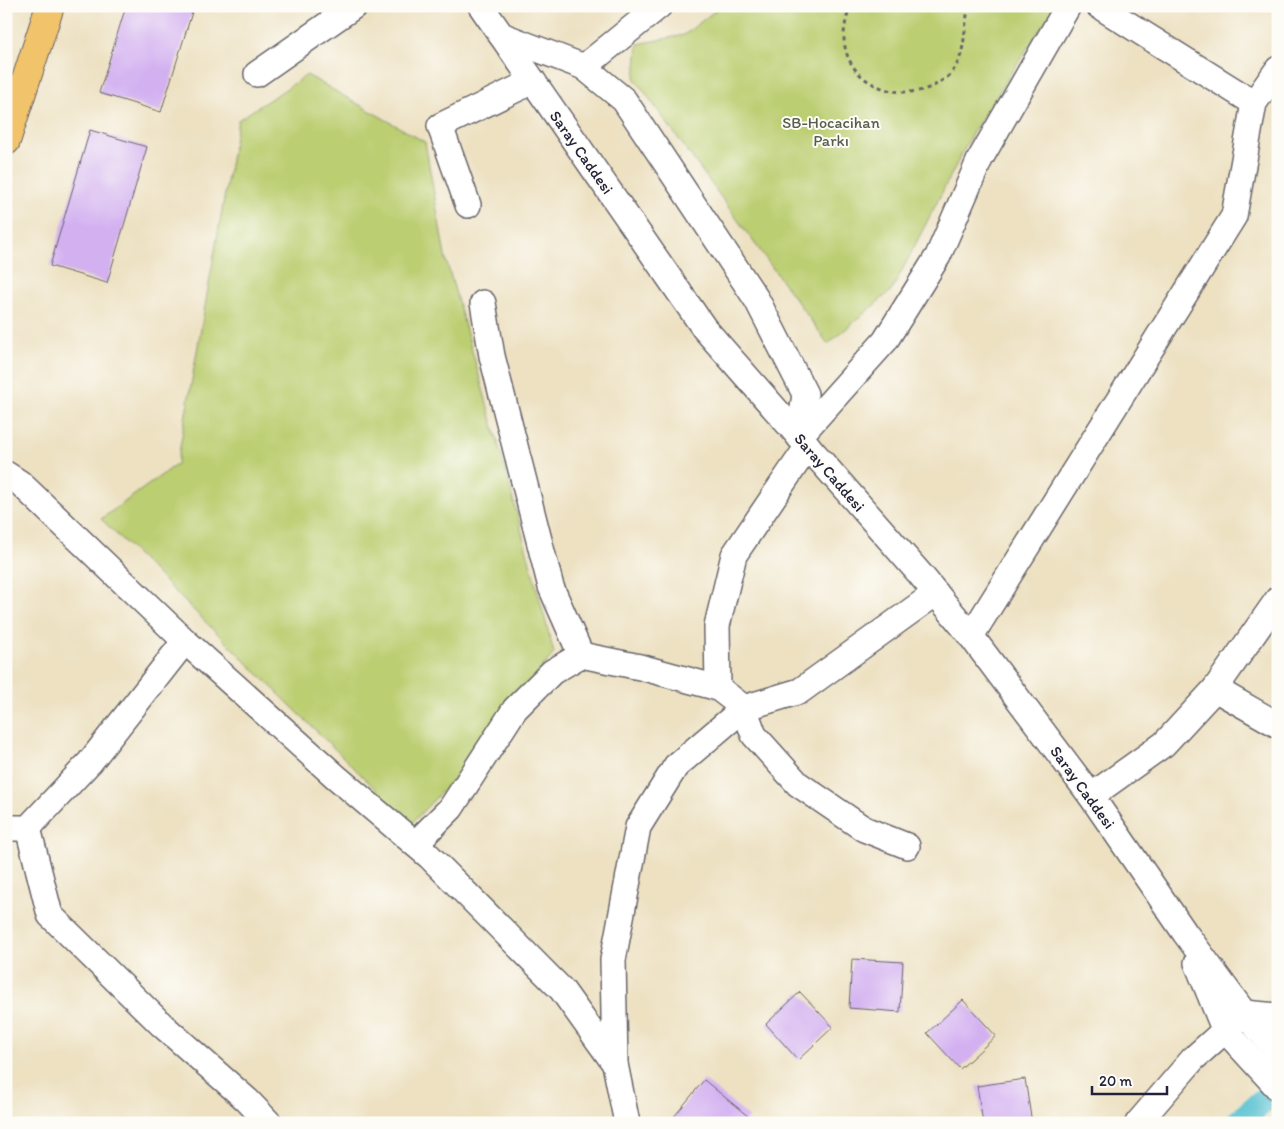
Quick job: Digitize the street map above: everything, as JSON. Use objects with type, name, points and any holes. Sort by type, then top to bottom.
[{"type":"main road","points":[[6,140],[50,6]]},
{"type":"street","points":[[257,74],[354,6]]},
{"type":"street","name":"Saray Caddesi","points":[[481,6],[704,328],[936,593],[971,636],[1091,796],[1185,933],[1240,1029]]},
{"type":"street","points":[[584,67],[659,6]]},
{"type":"street","points":[[718,688],[717,626],[734,555],[804,441],[885,341],[924,280],[938,256],[980,159],[1068,6]]},
{"type":"street","points":[[1099,6],[1254,103]]},
{"type":"street","points":[[501,35],[584,67],[624,100],[757,300],[805,394],[804,441]]},
{"type":"street","points":[[971,636],[1234,216],[1254,103],[1278,68]]},
{"type":"street","points":[[468,205],[440,126],[533,81]]},
{"type":"street","points":[[483,303],[492,356],[551,587],[581,655]]},
{"type":"street","points":[[11,474],[185,641],[328,770],[415,844],[562,990],[615,1064]]},
{"type":"street","points":[[626,1123],[615,1064],[613,960],[638,827],[676,766],[744,708],[800,691],[936,593]]},
{"type":"street","points":[[1091,796],[1164,744],[1214,689],[1278,598]]},
{"type":"street","points":[[185,641],[90,762],[17,828],[50,915],[162,1025],[247,1100],[268,1123]]},
{"type":"street","points":[[415,844],[451,808],[515,709],[552,672],[581,655],[640,667],[718,688],[744,708],[754,736],[798,784],[864,829],[907,846]]},
{"type":"street","points":[[1214,689],[1278,725]]},
{"type":"street","points":[[1138,1123],[1193,1059],[1240,1029],[1278,1016]]},
{"type":"street","points":[[1240,1029],[1278,1052]]},
{"type":"street","points":[[1240,1029],[1278,1088]]},
{"type":"path","points":[[850,6],[844,24],[845,48],[856,70],[868,82],[891,92],[929,89],[952,73],[963,48],[969,6]]},
{"type":"green space","name":"SB-Hocacihan Parkı","points":[[721,6],[1055,6],[973,132],[892,290],[828,344],[635,79],[638,44],[684,35]]},
{"type":"green space","points":[[307,75],[425,142],[445,256],[496,435],[554,653],[462,770],[411,824],[101,519],[177,464],[238,120]]},
{"type":"building","points":[[126,6],[194,6],[161,112],[99,93]]},
{"type":"building","points":[[90,130],[147,147],[107,283],[50,266]]},
{"type":"building","points":[[852,959],[903,962],[900,1012],[849,1008]]},
{"type":"building","points":[[800,992],[833,1027],[798,1060],[766,1024]]},
{"type":"building","points":[[963,1000],[996,1036],[960,1069],[927,1033]]},
{"type":"building","points":[[1025,1079],[1032,1123],[983,1123],[977,1086]]},
{"type":"building","points":[[704,1080],[749,1117],[744,1123],[669,1123]]},
{"type":"waterway","points":[[1238,1123],[1278,1088]]}]
